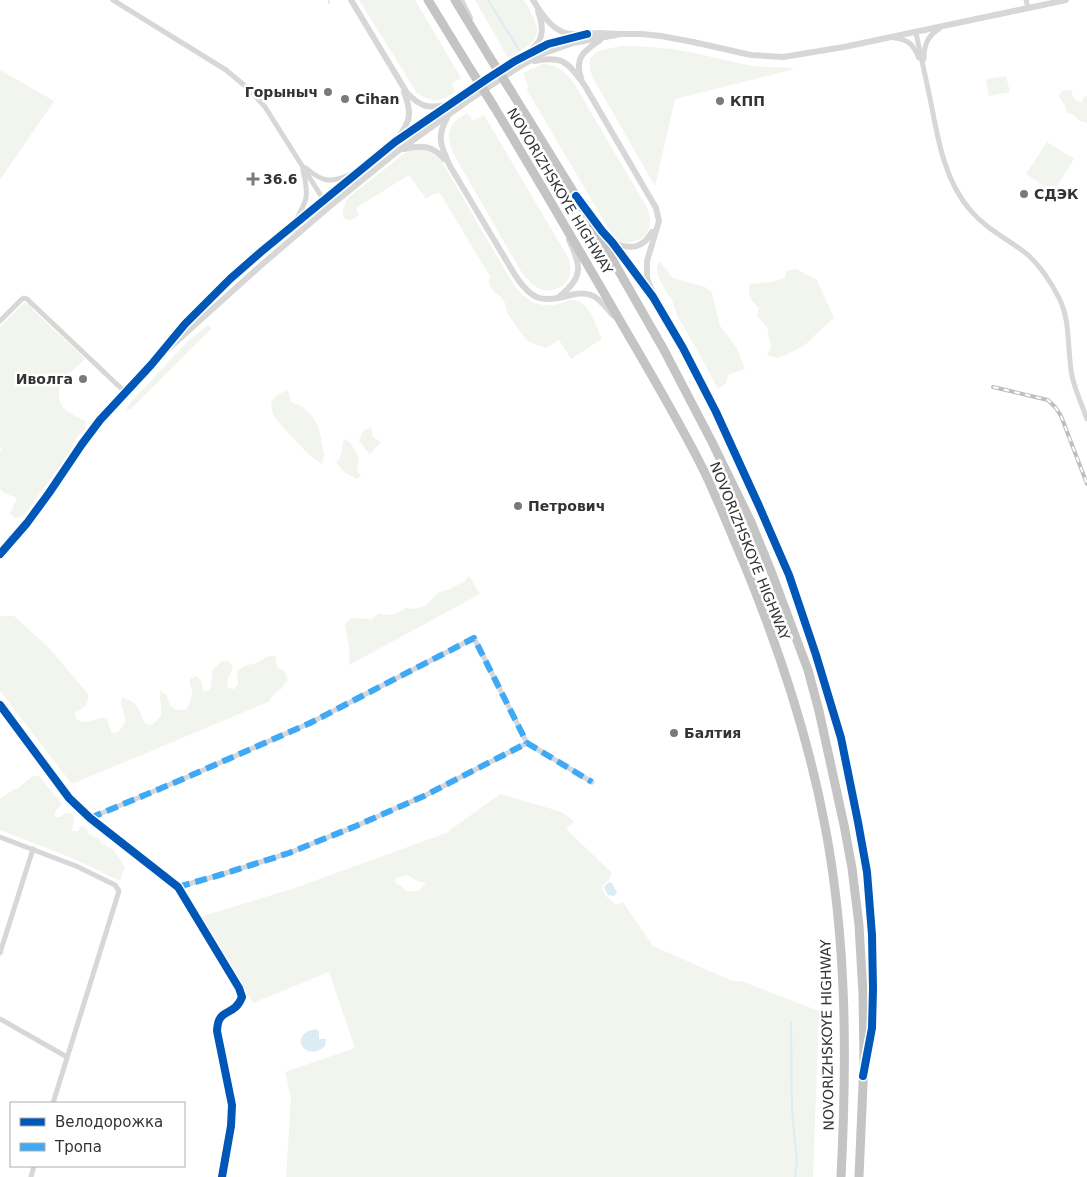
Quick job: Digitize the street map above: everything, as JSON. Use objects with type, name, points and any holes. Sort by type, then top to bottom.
[{"type":"highway","name":"NOVORIZHSKOYE HIGHWAY","points":[[428,0],[547,194],[648,366],[703,470],[733,537],[778,655],[794,701],[805,742],[819,798],[830,856],[841,954],[843,995],[844,1062],[841,1177]]},
{"type":"highway","name":"NOVORIZHSKOYE HIGHWAY","points":[[455,0],[576,196],[664,350],[751,522],[772,571],[808,670],[833,770],[852,868],[859,924],[863,994],[863,1076],[859,1177]]},
{"type":"street","points":[[113,0],[226,70],[255,94],[329,207]]},
{"type":"street","points":[[351,0],[407,93],[421,104],[434,107],[449,104]]},
{"type":"street","points":[[462,0],[474,32]]},
{"type":"street","points":[[1026,0],[1028,8]]},
{"type":"street","points":[[534,1],[548,21],[561,32],[569,35],[599,33],[642,34],[676,38],[751,55],[783,58],[892,38],[1066,0]]},
{"type":"street","points":[[526,59],[541,39],[542,32],[542,24],[534,1]]},
{"type":"street","points":[[923,68],[928,39],[934,31],[942,27]]},
{"type":"street","points":[[916,32],[940,150],[949,173],[970,211],[981,222],[1029,256],[1051,283],[1060,301],[1066,320],[1072,377],[1087,418]]},
{"type":"street","points":[[151,364],[258,268],[398,151],[548,44],[587,34]]},
{"type":"street","points":[[0,554],[32,515],[100,420],[185,324],[230,279],[292,225],[395,142],[486,79],[526,59],[557,48],[621,34]]},
{"type":"street","points":[[892,38],[903,39],[911,44],[923,68]]},
{"type":"street","points":[[602,39],[580,57],[578,71],[656,208],[659,221],[647,261],[648,278],[653,297]]},
{"type":"street","points":[[526,59],[559,60],[571,69],[585,86]]},
{"type":"street","points":[[395,142],[409,122],[410,115],[409,106],[398,79]]},
{"type":"street","points":[[448,115],[441,128],[440,135],[443,151],[522,287],[534,296],[549,300],[575,294],[591,295],[598,298],[623,326]]},
{"type":"street","points":[[398,151],[417,146],[426,147],[442,156],[450,166]]},
{"type":"street","points":[[302,165],[315,176],[328,180],[336,180],[359,171]]},
{"type":"street","points":[[292,225],[304,207],[306,200],[307,187],[302,165]]},
{"type":"street","points":[[547,194],[578,264],[578,272],[572,286],[558,298]]},
{"type":"street","points":[[576,196],[653,297],[683,348],[716,412],[789,575],[816,655],[841,738],[867,872],[872,934],[873,989],[872,1028],[863,1076]]},
{"type":"street","points":[[612,242],[627,247],[635,247],[642,244],[653,230],[656,208]]},
{"type":"street","points":[[0,320],[22,299],[27,299],[125,392]]},
{"type":"street","points":[[90,818],[310,723],[474,638],[527,743],[592,782]]},
{"type":"street","points":[[0,704],[69,798],[90,818],[178,888],[239,988],[242,997],[239,1004],[220,1016],[217,1021],[217,1031],[232,1105],[231,1126],[222,1177]]},
{"type":"street","points":[[178,888],[289,853],[356,826],[424,796],[527,743]]},
{"type":"street","points":[[0,837],[76,866],[115,885],[119,891],[54,1102]]},
{"type":"street","points":[[0,953],[33,849]]},
{"type":"street","points":[[0,1019],[68,1057]]},
{"type":"shaded area","points":[[359,0],[415,0],[461,78],[452,84],[455,92],[445,98],[436,100],[417,93]]},
{"type":"shaded area","points":[[475,0],[524,0],[537,28],[533,40],[528,46],[508,58]]},
{"type":"shaded area","points":[[622,46],[672,49],[753,66],[795,69],[675,99],[655,186],[593,78],[590,69],[590,62],[595,53]]},
{"type":"shaded area","points":[[543,64],[559,69],[572,80],[647,208],[650,225],[642,238],[627,243],[614,238],[527,90],[528,85],[523,73]]},
{"type":"shaded area","points":[[0,70],[54,101],[0,180]]},
{"type":"shaded area","points":[[1006,76],[1010,92],[989,96],[986,79]]},
{"type":"shaded area","points":[[1064,90],[1071,90],[1074,99],[1081,103],[1084,97],[1087,96],[1087,123],[1067,113],[1065,105],[1059,97],[1060,93]]},
{"type":"shaded area","points":[[467,113],[473,121],[484,115],[569,259],[570,275],[562,286],[552,290],[542,290],[537,288],[522,273],[453,153],[449,139],[450,129],[456,121]]},
{"type":"shaded area","points":[[1047,142],[1074,159],[1053,192],[1026,174]]},
{"type":"shaded area","points":[[416,149],[430,153],[442,162],[513,284],[521,293],[534,303],[546,305],[572,300],[580,302],[590,313],[602,339],[571,359],[559,340],[546,348],[528,341],[507,312],[505,302],[491,288],[488,280],[491,278],[440,193],[433,194],[426,199],[409,175],[356,208],[359,215],[355,218],[349,220],[343,217],[344,207],[349,197],[404,154]]},
{"type":"shaded area","points":[[659,261],[673,278],[705,287],[712,293],[720,326],[737,348],[745,369],[729,374],[726,383],[718,389],[677,315],[672,300],[658,276],[657,266]]},
{"type":"shaded area","points":[[796,269],[817,280],[834,318],[805,345],[778,358],[767,355],[771,346],[767,327],[757,316],[759,308],[751,298],[749,285],[780,280],[785,278],[786,271]]},
{"type":"shaded area","points":[[24,303],[30,304],[33,310],[85,359],[63,380],[59,397],[65,410],[85,420],[85,426],[70,452],[25,514],[15,518],[10,514],[17,498],[4,493],[0,489],[0,452],[2,449],[0,447],[0,327]]},
{"type":"shaded area","points":[[208,325],[212,328],[131,409],[126,410],[129,404],[188,341]]},
{"type":"shaded area","points":[[288,390],[291,402],[303,407],[312,416],[319,428],[324,456],[322,464],[308,454],[273,415],[271,402],[277,395]]},
{"type":"shaded area","points":[[371,427],[373,437],[381,442],[370,454],[359,440],[363,431]]},
{"type":"shaded area","points":[[344,439],[350,442],[359,458],[357,471],[361,476],[357,479],[344,472],[336,462],[341,454]]},
{"type":"shaded area","points":[[469,576],[480,594],[349,665],[345,624],[352,618],[371,619],[379,614],[388,615],[398,613],[406,608],[416,609],[425,606],[439,592],[448,590],[465,581]]},
{"type":"shaded area","points":[[0,616],[14,616],[50,649],[88,694],[86,706],[75,712],[75,718],[85,722],[102,717],[108,720],[112,733],[118,732],[125,722],[121,704],[122,698],[136,705],[146,724],[152,725],[161,716],[160,691],[166,694],[170,706],[178,710],[187,709],[192,696],[190,679],[196,676],[201,680],[204,692],[210,690],[212,670],[222,661],[228,661],[233,666],[228,679],[228,688],[234,689],[238,684],[237,672],[242,668],[270,656],[276,656],[278,668],[284,671],[288,680],[268,702],[72,784],[0,691]]},
{"type":"shaded area","points":[[33,776],[39,776],[62,804],[55,811],[55,817],[71,813],[74,818],[72,831],[78,831],[81,826],[87,828],[88,834],[113,849],[125,867],[120,880],[77,860],[0,830],[0,799],[19,788]]},
{"type":"shaded area","points":[[500,794],[562,812],[574,822],[566,829],[612,873],[609,880],[603,885],[602,889],[606,896],[616,905],[623,902],[653,946],[732,981],[741,981],[819,1011],[813,1177],[286,1177],[291,1097],[285,1072],[355,1048],[329,972],[253,1003],[200,917],[295,888],[446,833]],"holes":[[[407,875],[417,881],[426,883],[418,891],[406,891],[402,886],[396,884],[395,878]]]},
{"type":"shaded area","points":[[609,882],[612,883],[617,893],[614,896],[608,895],[604,887]]},
{"type":"shaded area","points":[[316,1029],[319,1032],[319,1039],[326,1039],[325,1046],[318,1051],[311,1052],[302,1046],[302,1036]]},
{"type":"waterway","points":[[488,0],[519,50]]},
{"type":"waterway","points":[[791,1022],[792,1110],[797,1161],[795,1177]]},
{"type":"railway","points":[[993,387],[1048,400],[1056,408],[1061,416],[1087,484]]},
{"type":"marked path","points":[[90,818],[310,723],[474,638],[527,743]]},
{"type":"marked path","points":[[178,887],[289,853],[356,826],[424,796],[527,743],[592,782]]},
{"type":"cycle path","points":[[0,554],[27,523],[100,420],[151,365],[185,324],[230,279],[395,142],[515,61],[548,44],[587,34]]},
{"type":"cycle path","points":[[576,196],[653,297],[683,348],[716,412],[789,575],[816,655],[841,738],[867,872],[872,935],[873,989],[872,1028],[863,1076]]},
{"type":"cycle path","points":[[0,705],[69,798],[90,818],[178,887],[239,988],[242,997],[239,1003],[220,1018],[217,1031],[232,1105],[231,1126],[222,1177]]},
{"type":"place","name":"Горыныч","points":[[328,92]]},
{"type":"place","name":"Cihan","points":[[345,99]]},
{"type":"place","name":"КПП","points":[[720,101]]},
{"type":"place","name":"36.6","points":[[253,179]]},
{"type":"place","name":"СДЭК","points":[[1024,194]]},
{"type":"place","name":"Иволга","points":[[83,379]]},
{"type":"place","name":"Петрович","points":[[518,506]]},
{"type":"place","name":"Балтия","points":[[674,733]]}]
